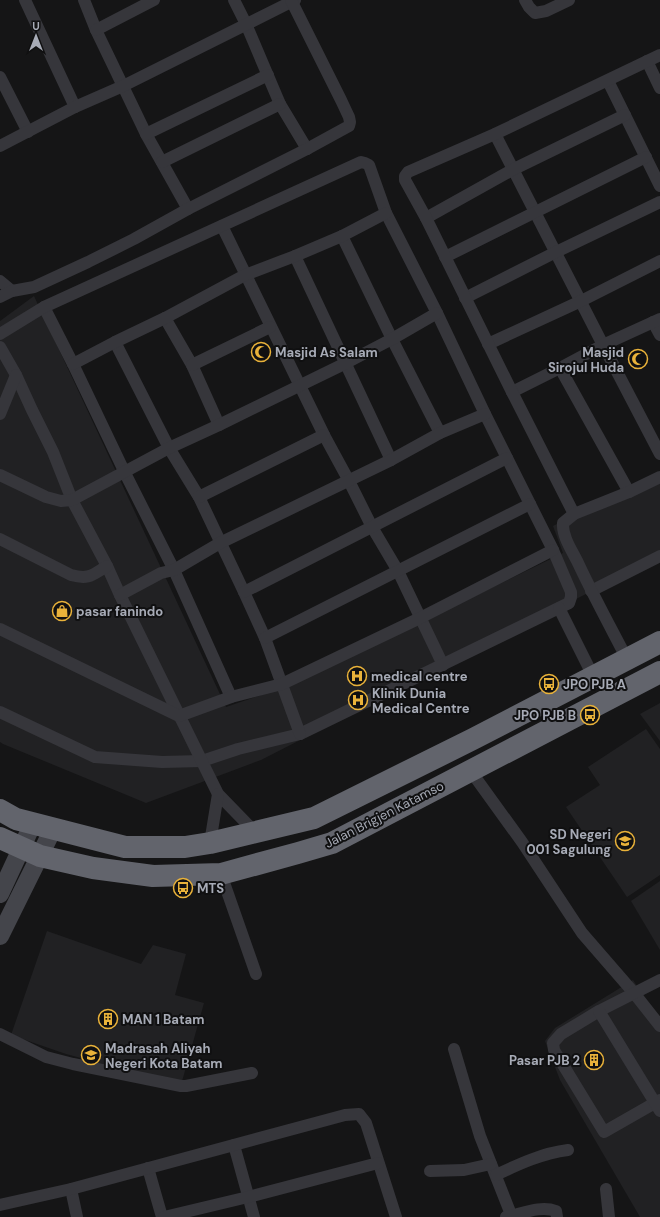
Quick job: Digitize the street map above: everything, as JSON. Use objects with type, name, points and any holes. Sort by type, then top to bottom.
[{"type":"highway","name":"Jalan Brigjen Katamso","points":[[0,810],[16,819],[125,847],[185,847],[210,843],[314,818],[474,739],[660,642]]},
{"type":"highway","name":"Jalan Brigjen Katamso","points":[[0,838],[31,852],[92,868],[153,876],[221,874],[332,843],[660,672]]},
{"type":"street","points":[[25,0],[75,107]]},
{"type":"street","points":[[84,0],[96,30],[146,134],[188,208]]},
{"type":"street","points":[[96,30],[154,0]]},
{"type":"street","points":[[234,0],[246,24],[280,104],[307,149]]},
{"type":"street","points":[[0,146],[75,107],[123,86],[292,0],[341,100],[350,122],[349,126],[307,149],[188,208],[134,239],[34,287],[12,291],[0,297]]},
{"type":"street","points":[[525,0],[535,13],[546,11],[569,0]]},
{"type":"street","points":[[574,514],[426,218],[405,180],[405,176],[408,172],[495,134],[660,55]]},
{"type":"street","points":[[647,61],[660,88]]},
{"type":"street","points":[[146,134],[268,75]]},
{"type":"street","points":[[0,77],[28,132]]},
{"type":"street","points":[[608,80],[660,186]]},
{"type":"street","points":[[162,162],[280,104]]},
{"type":"street","points":[[426,218],[514,169],[625,115]]},
{"type":"street","points":[[495,134],[536,212],[602,345],[660,454]]},
{"type":"street","points":[[445,257],[646,157]]},
{"type":"street","points":[[0,334],[44,307],[361,162],[365,162],[369,165],[386,213],[553,550],[571,592],[569,603],[300,734],[238,749],[202,761],[162,762],[95,757],[0,712]]},
{"type":"street","points":[[465,298],[660,202]]},
{"type":"street","points":[[73,364],[245,275],[296,256],[342,236],[386,213]]},
{"type":"street","points":[[222,226],[299,386],[350,481],[372,527],[398,571],[443,664]]},
{"type":"street","points":[[342,236],[440,433]]},
{"type":"street","points":[[296,256],[391,460]]},
{"type":"street","points":[[488,344],[581,301],[660,261]]},
{"type":"street","points":[[0,280],[12,291]]},
{"type":"street","points":[[44,307],[174,570],[231,697]]},
{"type":"street","points":[[0,475],[46,497],[61,501],[72,500],[125,473],[169,448],[219,426],[346,363],[392,339],[436,313]]},
{"type":"street","points":[[164,318],[192,365],[219,426]]},
{"type":"street","points":[[512,392],[602,345],[656,320],[660,335]]},
{"type":"street","points":[[192,365],[270,327]]},
{"type":"street","points":[[115,342],[169,448],[199,497],[244,592],[265,638],[300,734]]},
{"type":"street","points":[[0,347],[16,375],[54,452],[72,500],[107,566],[218,794],[255,832]]},
{"type":"street","points":[[560,368],[629,492]]},
{"type":"street","points":[[0,414],[16,375]]},
{"type":"street","points":[[120,595],[161,573],[174,570],[220,543],[350,481],[440,433],[485,414]]},
{"type":"street","points":[[199,497],[324,435]]},
{"type":"street","points":[[244,592],[507,458]]},
{"type":"street","points":[[627,659],[566,538],[563,523],[574,514],[629,492],[660,477]]},
{"type":"street","points":[[265,638],[530,504]]},
{"type":"street","points":[[0,539],[71,575],[88,577],[107,566]]},
{"type":"street","points":[[0,629],[179,716],[231,697],[282,684],[420,618],[553,550]]},
{"type":"street","points":[[592,591],[660,556]]},
{"type":"street","points":[[559,608],[593,676]]},
{"type":"street","points":[[470,770],[522,842],[582,933],[634,993],[660,1026]]},
{"type":"street","points":[[210,843],[218,794]]},
{"type":"street","points":[[0,936],[31,852],[43,826]]},
{"type":"street","points":[[0,894],[31,852]]},
{"type":"street","points":[[221,874],[256,974]]},
{"type":"street","points":[[599,1011],[658,1105],[604,1132],[554,1050],[553,1043],[560,1034],[599,1011],[660,980]]},
{"type":"street","points":[[0,1034],[46,1057],[181,1086],[252,1073]]},
{"type":"street","points":[[454,1049],[478,1131],[494,1169],[510,1217],[542,1208],[550,1208],[556,1211],[557,1217]]},
{"type":"street","points":[[0,1205],[71,1189],[345,1115],[359,1114],[366,1123],[396,1217]]},
{"type":"street","points":[[234,1145],[254,1217]]},
{"type":"street","points":[[430,1171],[494,1169],[527,1161],[555,1151],[568,1150]]},
{"type":"street","points":[[148,1168],[163,1217],[248,1197],[378,1163]]},
{"type":"street","points":[[71,1189],[77,1217]]},
{"type":"street","points":[[606,1189],[609,1217]]},
{"type":"shaded area","points":[[34,296],[226,707],[294,684],[563,553],[553,526],[660,472],[660,557],[261,760],[146,803],[3,744],[0,742],[0,321]]},
{"type":"shaded area","points":[[660,703],[660,741],[640,714]]},
{"type":"shaded area","name":"SD Negeri 001 Sagulung","points":[[646,729],[660,749],[660,875],[627,897],[566,807],[600,785],[588,767]]},
{"type":"shaded area","points":[[660,881],[660,950],[631,901]]},
{"type":"shaded area","name":"MAN 1 Batam","points":[[47,931],[141,964],[153,945],[186,954],[175,995],[204,1003],[181,1085],[66,1054],[11,1035]]},
{"type":"shaded area","points":[[633,980],[660,1021],[660,1217],[640,1217],[560,1080],[545,1041],[555,1028]]},
{"type":"place","name":"Masjid As Salam","points":[[261,352]]},
{"type":"place","name":"Masjid Sirojul Huda","points":[[638,359]]},
{"type":"place","name":"pasar fanindo","points":[[62,611]]},
{"type":"place","name":"medical centre","points":[[357,676]]},
{"type":"place","name":"JPO PJB A","points":[[549,684]]},
{"type":"place","name":"Klinik Dunia Medical Centre","points":[[358,700]]},
{"type":"place","name":"JPO PJB B","points":[[590,715]]},
{"type":"place","name":"SD Negeri 001 Sagulung","points":[[625,841]]},
{"type":"place","name":"MTS","points":[[183,888]]},
{"type":"place","name":"MAN 1 Batam","points":[[108,1019]]},
{"type":"place","name":"Madrasah Aliyah Negeri Kota Batam","points":[[91,1055]]},
{"type":"place","name":"Pasar PJB 2","points":[[594,1060]]}]
